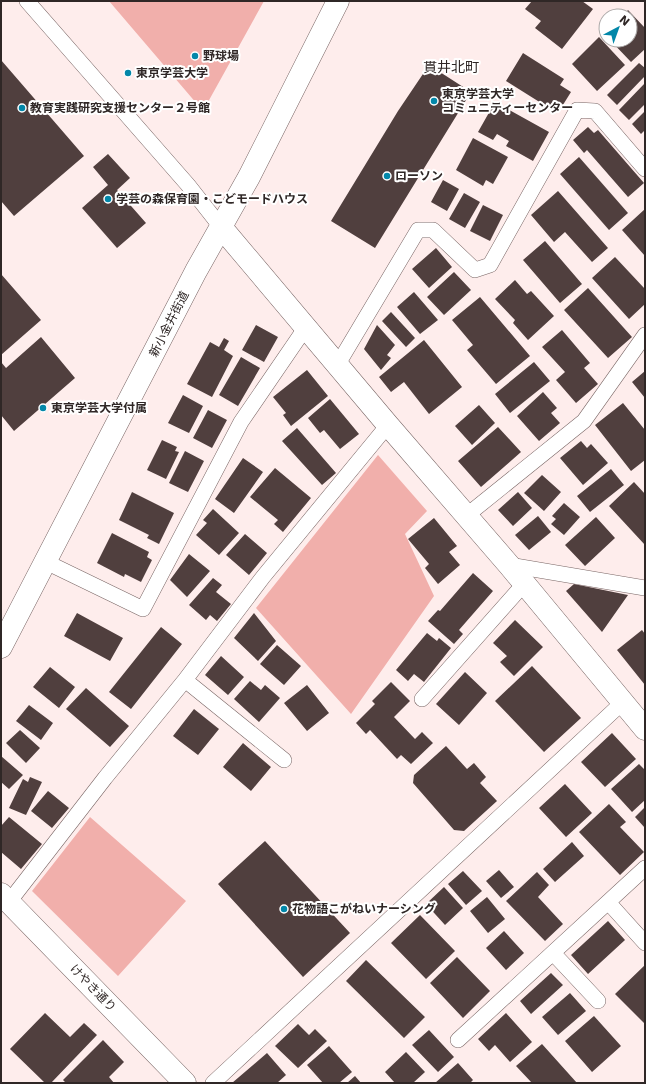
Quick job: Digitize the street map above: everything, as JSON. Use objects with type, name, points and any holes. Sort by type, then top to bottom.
[{"type":"street","name":"新小金井街道","points":[[1,647],[109,438],[249,177],[338,1]]},
{"type":"street","points":[[221,227],[388,425],[509,565],[645,729]]},
{"type":"street","name":"けやき通り","points":[[5,898],[185,1083]]},
{"type":"lane","points":[[27,1],[188,185],[221,227]]},
{"type":"lane","points":[[338,364],[418,230],[433,230],[475,270],[490,265],[577,110],[595,111],[645,169]]},
{"type":"lane","points":[[46,562],[143,609],[241,422],[306,327]]},
{"type":"lane","points":[[466,516],[584,421],[645,334]]},
{"type":"lane","points":[[5,898],[186,680],[263,577],[388,425]]},
{"type":"lane","points":[[509,565],[645,588]]},
{"type":"lane","points":[[422,700],[524,584]]},
{"type":"lane","points":[[186,680],[284,760]]},
{"type":"lane","points":[[213,1083],[622,703]]},
{"type":"lane","points":[[458,1040],[645,868]]},
{"type":"lane","points":[[608,902],[645,943]]},
{"type":"lane","points":[[553,953],[598,1001]]},
{"type":"shaded area","name":"野球場","points":[[109,1],[264,1],[203,111]]},
{"type":"shaded area","points":[[378,455],[427,511],[405,534],[434,596],[351,714],[256,608]]},
{"type":"shaded area","points":[[90,817],[186,901],[118,976],[32,891]]},
{"type":"building","points":[[532,1],[582,1],[593,9],[562,49],[535,28],[541,21],[525,9]]},
{"type":"building","points":[[638,21],[645,28],[645,49],[631,62],[618,48],[638,48]]},
{"type":"building","points":[[598,38],[598,48],[609,48],[625,65],[597,91],[572,64]]},
{"type":"building","points":[[523,53],[564,79],[560,85],[571,92],[561,108],[552,103],[549,108],[506,81]]},
{"type":"building","name":"教育実践研究支援センター２号館","points":[[1,60],[84,156],[14,216],[1,201]]},
{"type":"building","points":[[639,63],[645,68],[645,76],[617,105],[607,95]]},
{"type":"building","points":[[429,65],[471,92],[375,248],[331,221],[398,111]]},
{"type":"building","points":[[645,83],[645,104],[629,120],[619,110]]},
{"type":"building","points":[[495,102],[549,132],[533,161],[506,146],[509,141],[497,134],[493,140],[478,132]]},
{"type":"building","points":[[645,111],[645,130],[641,134],[632,124]]},
{"type":"building","points":[[588,127],[594,133],[598,130],[644,183],[628,197],[587,150],[584,153],[573,140]]},
{"type":"building","points":[[473,138],[508,157],[493,184],[486,180],[483,186],[456,170]]},
{"type":"building","name":"学芸の森保育園・こどモードハウス","points":[[108,154],[130,178],[117,190],[146,223],[117,248],[82,208],[108,185],[93,167]]},
{"type":"building","points":[[579,157],[628,213],[609,230],[560,174]]},
{"type":"building","points":[[443,180],[459,189],[447,211],[431,202]]},
{"type":"building","points":[[558,191],[608,248],[592,262],[565,232],[554,242],[531,215]]},
{"type":"building","points":[[464,193],[480,202],[465,228],[449,219]]},
{"type":"building","points":[[483,205],[503,215],[490,241],[470,231]]},
{"type":"building","points":[[645,209],[645,256],[622,230]]},
{"type":"building","points":[[545,241],[582,284],[560,303],[523,260]]},
{"type":"building","points":[[436,248],[452,267],[429,288],[412,269]]},
{"type":"building","points":[[615,257],[645,289],[645,304],[629,319],[592,278]]},
{"type":"building","points":[[454,272],[471,290],[444,315],[427,297]]},
{"type":"building","points":[[1,274],[41,320],[1,355]]},
{"type":"building","points":[[515,280],[527,294],[531,291],[554,316],[528,340],[513,323],[515,320],[495,299]]},
{"type":"building","points":[[588,288],[632,337],[608,358],[564,310]]},
{"type":"building","points":[[414,292],[438,320],[420,334],[397,307]]},
{"type":"building","points":[[480,297],[530,356],[496,384],[467,350],[473,345],[452,320]]},
{"type":"building","points":[[391,312],[415,338],[406,347],[382,321]]},
{"type":"building","points":[[256,325],[278,337],[264,362],[242,350]]},
{"type":"building","points":[[377,325],[395,345],[387,355],[391,358],[381,370],[364,349]]},
{"type":"building","points":[[562,330],[590,363],[584,368],[598,384],[576,403],[556,380],[565,372],[542,347]]},
{"type":"building","points":[[41,337],[75,378],[14,431],[1,415],[1,362],[6,368]]},
{"type":"building","points":[[224,338],[229,341],[224,350],[233,356],[212,397],[187,384],[210,342],[219,347]]},
{"type":"building","points":[[424,340],[462,387],[429,414],[404,382],[391,392],[379,377]]},
{"type":"building","points":[[241,357],[260,368],[238,406],[219,395]]},
{"type":"building","points":[[534,362],[550,381],[510,413],[495,394]]},
{"type":"building","points":[[307,370],[328,396],[291,426],[283,415],[286,413],[273,397]]},
{"type":"building","points":[[645,371],[645,398],[632,382]]},
{"type":"building","points":[[543,392],[557,408],[551,413],[560,423],[539,441],[517,416]]},
{"type":"building","points":[[183,395],[203,406],[189,433],[168,423]]},
{"type":"building","points":[[330,399],[359,434],[340,449],[324,430],[320,433],[308,418]]},
{"type":"building","points":[[623,403],[645,430],[645,460],[631,471],[595,425]]},
{"type":"building","points":[[479,405],[495,423],[472,445],[455,426]]},
{"type":"building","points":[[208,410],[227,420],[212,448],[193,438]]},
{"type":"building","points":[[498,427],[521,452],[481,487],[458,461]]},
{"type":"building","points":[[297,428],[336,473],[322,485],[282,441]]},
{"type":"building","points":[[162,440],[177,447],[175,451],[179,452],[166,479],[147,470]]},
{"type":"building","points":[[581,441],[587,448],[591,444],[608,463],[583,485],[560,458]]},
{"type":"building","points":[[185,451],[204,461],[188,492],[169,483]]},
{"type":"building","points":[[243,458],[263,472],[234,513],[215,499]]},
{"type":"building","points":[[275,468],[311,498],[283,532],[274,524],[278,520],[250,497]]},
{"type":"building","points":[[611,469],[624,485],[590,512],[577,496]]},
{"type":"building","points":[[542,475],[561,492],[544,511],[524,493]]},
{"type":"building","points":[[634,482],[645,494],[645,545],[609,506]]},
{"type":"building","points":[[132,492],[174,513],[159,544],[147,538],[149,535],[119,520]]},
{"type":"building","points":[[518,492],[532,508],[513,526],[498,510]]},
{"type":"building","points":[[564,503],[580,517],[564,535],[551,524],[556,519],[552,516]]},
{"type":"building","points":[[213,509],[239,533],[219,555],[196,535],[207,523],[203,520]]},
{"type":"building","points":[[538,516],[551,532],[529,550],[515,535]]},
{"type":"building","points":[[596,517],[615,538],[585,566],[565,545]]},
{"type":"building","points":[[434,518],[457,546],[449,552],[460,565],[438,584],[425,568],[429,564],[408,539]]},
{"type":"building","points":[[112,533],[149,552],[147,557],[152,560],[141,582],[125,574],[124,577],[97,563]]},
{"type":"building","points":[[245,534],[267,553],[249,575],[226,555]]},
{"type":"building","points":[[189,554],[210,571],[187,597],[170,580]]},
{"type":"building","points":[[473,573],[493,591],[459,630],[463,634],[454,644],[428,621],[438,610],[440,611]]},
{"type":"building","points":[[213,578],[222,585],[216,592],[231,604],[217,621],[210,615],[206,620],[189,605]]},
{"type":"building","points":[[574,584],[628,595],[602,632],[566,591]]},
{"type":"building","points":[[77,613],[123,638],[110,661],[64,636]]},
{"type":"building","points":[[254,613],[276,641],[258,661],[234,638]]},
{"type":"building","points":[[515,620],[543,647],[514,676],[500,662],[507,656],[493,643]]},
{"type":"building","points":[[161,627],[182,644],[131,709],[109,692]]},
{"type":"building","points":[[642,630],[645,634],[645,685],[617,650]]},
{"type":"building","points":[[427,633],[437,641],[439,638],[451,648],[424,682],[414,674],[408,681],[396,670]]},
{"type":"building","points":[[277,645],[301,666],[284,685],[260,664]]},
{"type":"building","points":[[221,656],[244,677],[228,695],[205,675]]},
{"type":"building","points":[[532,666],[581,718],[544,752],[495,701]]},
{"type":"building","points":[[50,667],[75,687],[59,708],[33,687]]},
{"type":"building","points":[[465,672],[487,693],[459,725],[436,704]]},
{"type":"building","points":[[250,681],[261,690],[265,685],[280,698],[259,722],[234,699]]},
{"type":"building","points":[[391,682],[410,701],[394,717],[415,739],[422,732],[433,743],[411,764],[401,755],[397,759],[370,730],[366,734],[356,723],[375,704],[372,701]]},
{"type":"building","points":[[307,685],[329,713],[307,731],[284,703]]},
{"type":"building","points":[[86,688],[129,726],[110,747],[66,709]]},
{"type":"building","points":[[29,705],[53,723],[41,740],[16,721]]},
{"type":"building","points":[[194,709],[219,729],[198,755],[173,736]]},
{"type":"building","points":[[20,730],[40,748],[26,763],[6,743]]},
{"type":"building","points":[[612,733],[636,759],[605,787],[581,762]]},
{"type":"building","points":[[243,743],[271,767],[251,791],[223,767]]},
{"type":"building","points":[[446,746],[467,769],[474,763],[486,777],[480,783],[497,801],[464,831],[454,830],[413,783],[414,775]]},
{"type":"building","points":[[1,756],[23,775],[9,789],[1,782]]},
{"type":"building","points":[[639,764],[645,770],[645,800],[632,812],[611,789]]},
{"type":"building","points":[[30,777],[42,782],[26,815],[9,808],[23,779],[28,782]]},
{"type":"building","points":[[565,784],[592,813],[566,837],[539,808]]},
{"type":"building","points":[[48,791],[69,808],[52,828],[31,811]]},
{"type":"building","points":[[609,804],[626,822],[620,827],[644,852],[620,875],[579,832]]},
{"type":"building","points":[[645,807],[645,828],[635,817]]},
{"type":"building","points":[[9,817],[42,844],[21,869],[1,852],[1,826]]},
{"type":"building","name":"花物語こがねいナーシング","points":[[265,841],[350,933],[303,977],[218,884]]},
{"type":"building","points":[[572,842],[584,856],[555,882],[543,869]]},
{"type":"building","points":[[499,870],[514,887],[501,898],[486,881]]},
{"type":"building","points":[[463,871],[482,891],[466,905],[448,884]]},
{"type":"building","points":[[537,872],[549,885],[538,897],[563,924],[545,941],[506,901]]},
{"type":"building","points":[[444,887],[463,908],[445,925],[426,904]]},
{"type":"building","points":[[487,897],[505,919],[488,933],[470,911]]},
{"type":"building","points":[[420,915],[455,951],[426,979],[391,943]]},
{"type":"building","points":[[608,921],[625,940],[588,974],[571,955]]},
{"type":"building","points":[[504,931],[524,953],[506,970],[486,948]]},
{"type":"building","points":[[457,957],[490,991],[463,1018],[430,983]]},
{"type":"building","points":[[366,960],[425,1017],[404,1038],[346,981]]},
{"type":"building","points":[[645,965],[645,1024],[615,994]]},
{"type":"building","points":[[551,973],[563,985],[531,1014],[520,1001]]},
{"type":"building","points":[[570,993],[586,1011],[558,1035],[542,1017]]},
{"type":"building","points":[[45,1013],[70,1037],[84,1023],[97,1035],[51,1083],[45,1083],[10,1049]]},
{"type":"building","points":[[506,1013],[532,1042],[510,1062],[495,1045],[489,1051],[478,1039]]},
{"type":"building","points":[[594,1016],[621,1046],[592,1072],[565,1041]]},
{"type":"building","points":[[298,1024],[309,1035],[315,1029],[327,1041],[298,1068],[275,1046]]},
{"type":"building","points":[[429,1030],[454,1057],[438,1072],[412,1045]]},
{"type":"building","points":[[103,1040],[124,1062],[109,1077],[114,1083],[66,1083],[63,1080]]},
{"type":"building","points":[[542,1044],[577,1083],[532,1083],[516,1066]]},
{"type":"building","points":[[329,1046],[352,1072],[339,1083],[323,1083],[307,1065]]},
{"type":"building","points":[[406,1052],[425,1072],[413,1083],[395,1083],[385,1072]]},
{"type":"building","points":[[267,1053],[286,1075],[277,1083],[232,1083]]},
{"type":"building","points":[[458,1063],[473,1080],[470,1083],[435,1083]]},
{"type":"building","points":[[355,1076],[361,1083],[347,1083]]},
{"type":"place","name":"野球場","points":[[195,56]]},
{"type":"place","name":"東京学芸大学","points":[[128,73]]},
{"type":"place","name":"東京学芸大学 コミュニティーセンター","points":[[434,101]]},
{"type":"place","name":"教育実践研究支援センター２号館","points":[[22,108]]},
{"type":"place","name":"ローソン","points":[[387,176]]},
{"type":"place","name":"学芸の森保育園・こどモードハウス","points":[[108,199]]},
{"type":"place","name":"東京学芸大学付属","points":[[43,408]]},
{"type":"place","name":"花物語こがねいナーシング","points":[[284,909]]},
{"type":"district","name":"貫井北町","points":[[451,67]]}]
